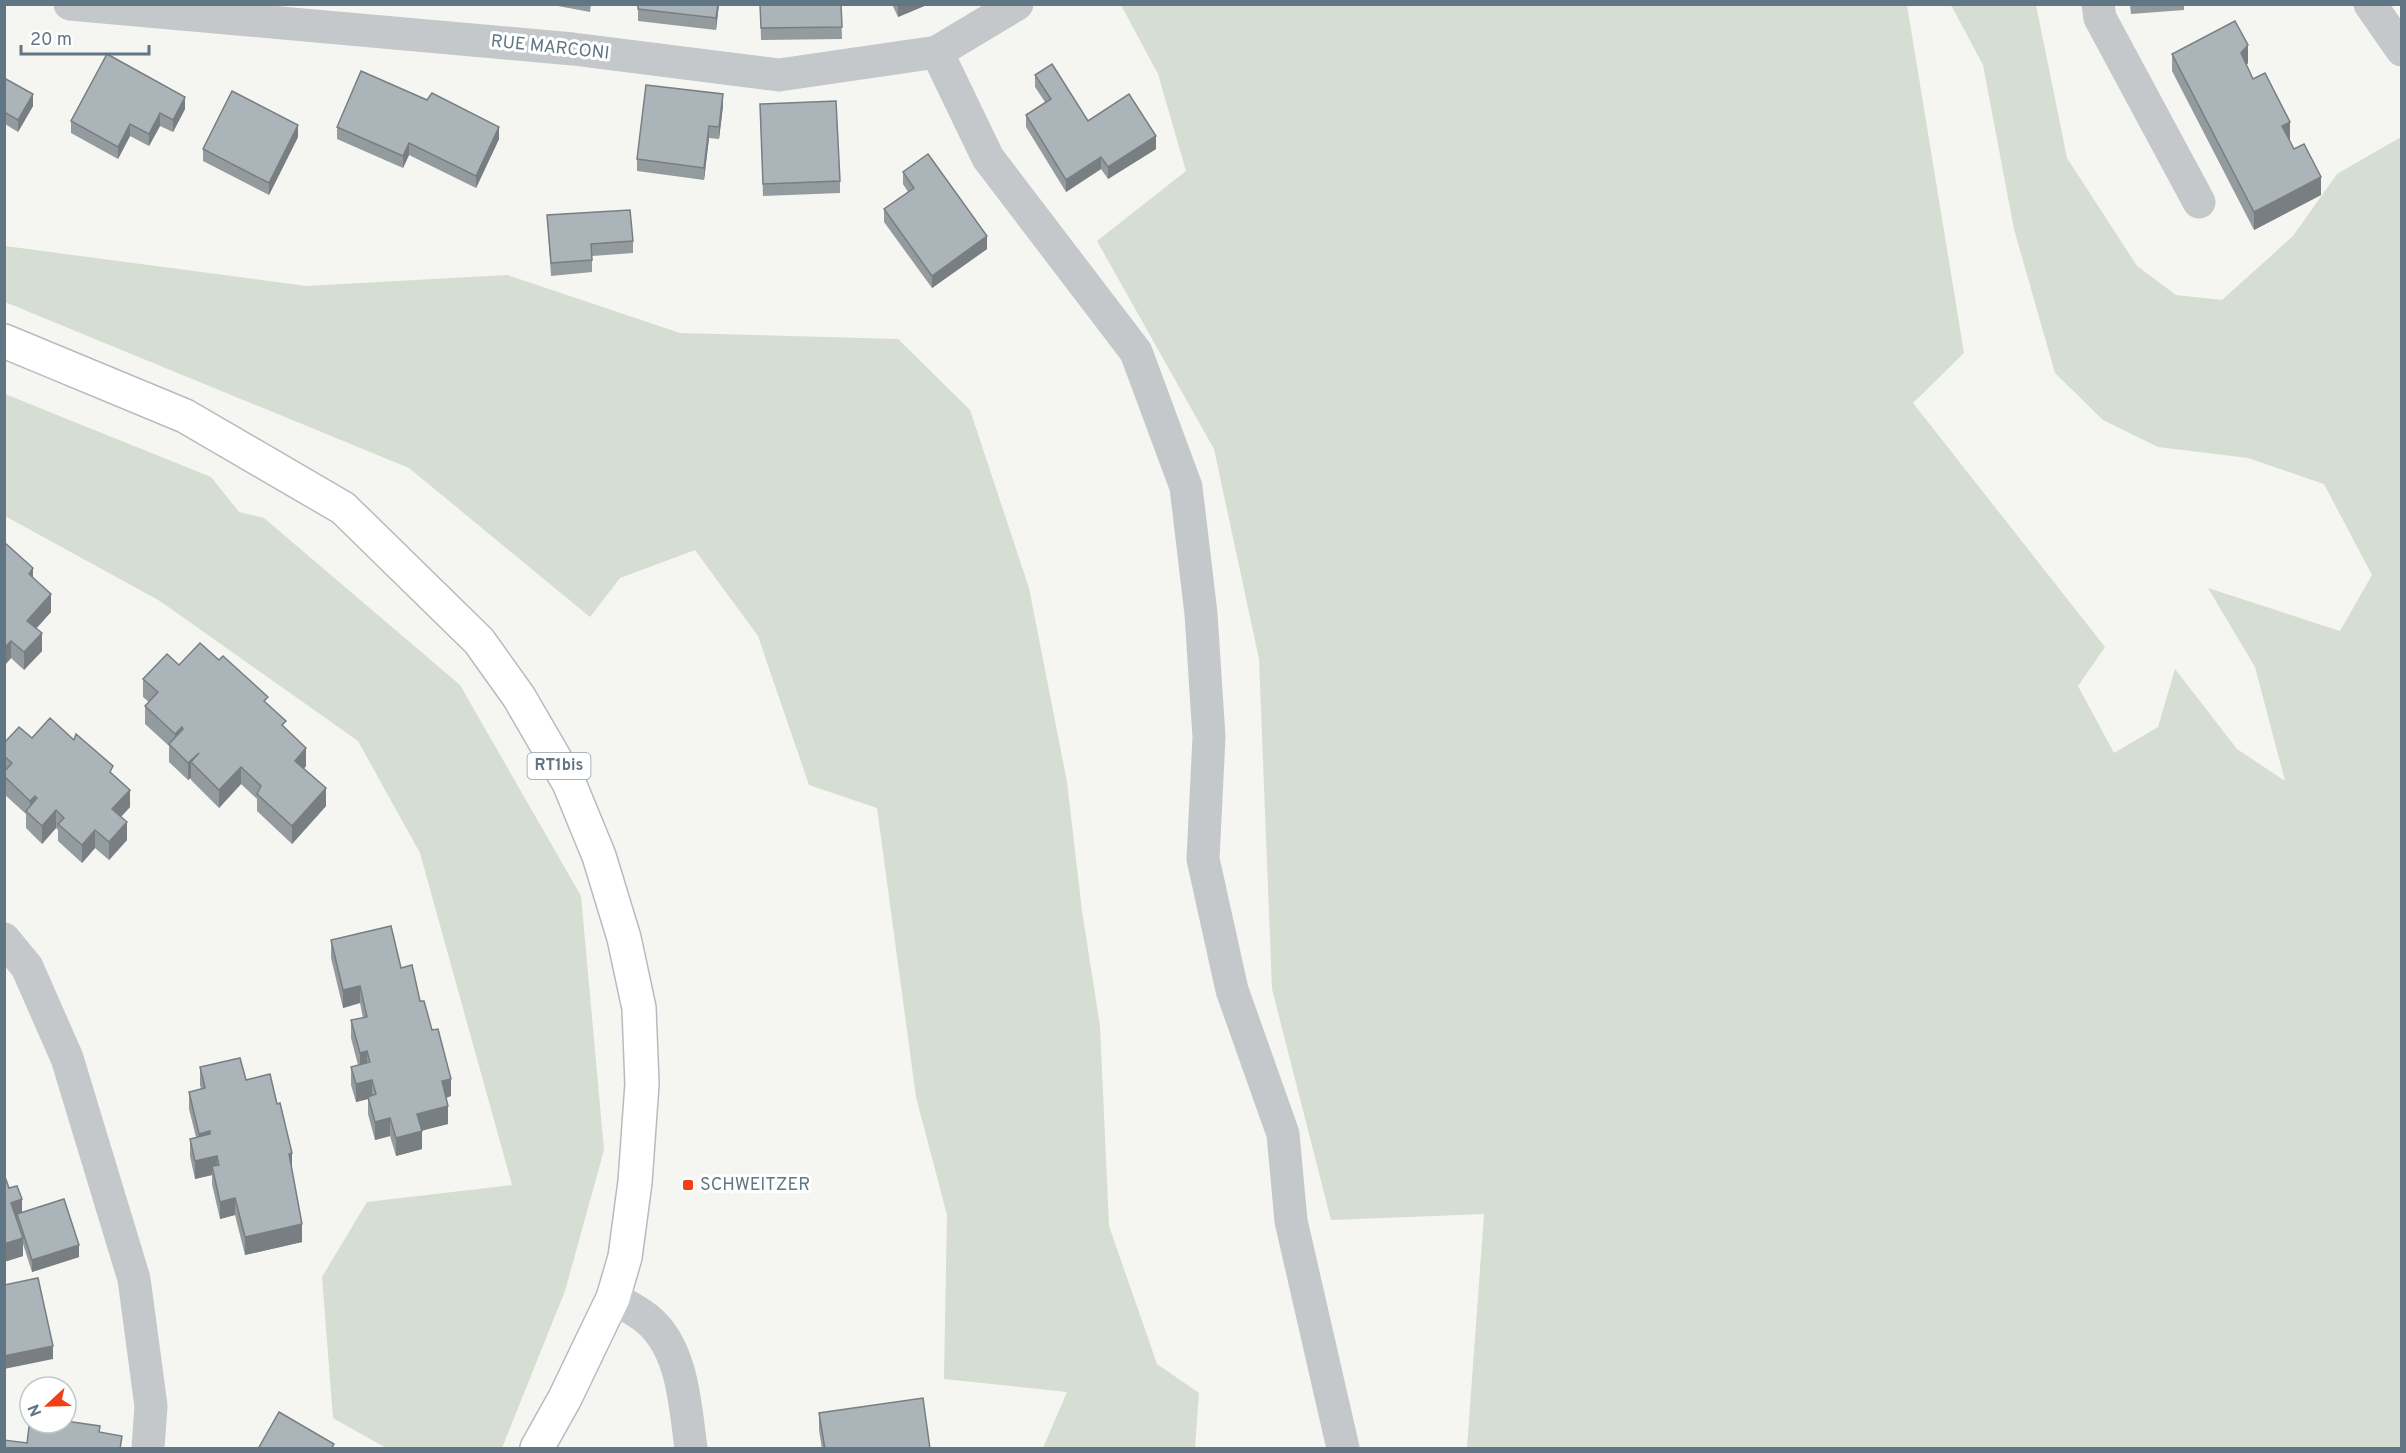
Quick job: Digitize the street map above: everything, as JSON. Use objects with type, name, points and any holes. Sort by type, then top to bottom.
[{"type":"main road","name":"RT1bis","points":[[4,341],[185,416],[343,508],[479,641],[519,697],[569,783],[599,856],[624,938],[639,1008],[642,1084],[635,1182],[625,1257],[613,1298],[565,1398],[537,1449]]},
{"type":"street","name":"RUE MARCONI","points":[[70,4],[573,49],[779,75],[937,52],[1017,4]]},
{"type":"street","points":[[2098,4],[2100,18],[2199,202]]},
{"type":"street","points":[[2370,4],[2402,50]]},
{"type":"street","points":[[937,52],[988,158],[1136,352],[1186,487],[1201,614],[1209,737],[1203,859],[1232,990],[1283,1134],[1291,1221],[1343,1449]]},
{"type":"street","points":[[4,939],[27,967],[67,1058],[134,1279],[151,1406],[148,1449]]},
{"type":"street","points":[[613,1298],[648,1319],[663,1337],[674,1357],[692,1449]]},
{"type":"shaded area","points":[[1121,5],[1907,5],[1964,353],[1913,403],[2105,647],[2078,686],[2114,753],[2158,727],[2175,669],[2237,749],[2285,781],[2255,667],[2208,588],[2340,631],[2372,575],[2324,484],[2248,458],[2158,447],[2103,420],[2055,373],[2014,229],[1983,65],[1951,5],[2036,5],[2067,158],[2137,266],[2176,295],[2222,300],[2293,236],[2337,174],[2401,137],[2401,1448],[1467,1448],[1484,1214],[1331,1220],[1272,989],[1259,659],[1214,449],[1097,241],[1186,171],[1158,74]]},
{"type":"shaded area","points":[[5,246],[306,286],[507,275],[680,333],[898,339],[970,410],[1029,588],[1067,782],[1082,911],[1100,1026],[1109,1226],[1157,1364],[1199,1393],[1195,1448],[1043,1448],[1067,1392],[944,1379],[947,1215],[916,1097],[877,808],[809,785],[758,636],[695,550],[620,578],[590,617],[409,468],[5,302]]},
{"type":"shaded area","points":[[5,394],[211,477],[239,512],[264,518],[460,685],[581,896],[604,1150],[565,1291],[502,1448],[386,1448],[333,1418],[322,1277],[367,1202],[512,1185],[420,853],[358,741],[160,601],[5,516]]},
{"type":"building","points":[[638,4],[718,4],[716,18],[638,9]]},
{"type":"building","points":[[760,4],[841,4],[842,27],[761,28]]},
{"type":"building","points":[[2235,21],[2248,45],[2241,53],[2253,79],[2265,73],[2290,122],[2282,126],[2294,149],[2304,144],[2321,177],[2254,212],[2172,54]]},
{"type":"building","points":[[107,54],[185,97],[173,120],[160,113],[149,134],[130,124],[118,147],[71,121]]},
{"type":"building","points":[[1052,64],[1088,121],[1129,94],[1156,136],[1108,167],[1101,157],[1066,180],[1026,115],[1051,99],[1035,75]]},
{"type":"building","points":[[361,71],[427,100],[432,93],[499,127],[476,176],[409,143],[403,156],[337,127]]},
{"type":"building","points":[[4,78],[33,94],[18,120],[4,112]]},
{"type":"building","points":[[646,85],[723,94],[719,127],[709,126],[704,168],[637,159]]},
{"type":"building","points":[[232,91],[298,125],[269,183],[203,149]]},
{"type":"building","points":[[836,101],[840,181],[763,184],[760,104]]},
{"type":"building","points":[[928,154],[987,236],[932,276],[884,209],[914,188],[903,172]]},
{"type":"building","points":[[630,210],[633,241],[591,244],[592,260],[551,263],[547,215]]},
{"type":"building","points":[[4,542],[33,568],[29,574],[51,594],[27,621],[42,633],[24,652],[11,641],[4,648]]},
{"type":"building","points":[[200,643],[219,660],[223,656],[268,697],[264,701],[286,721],[282,725],[306,748],[295,761],[326,788],[292,826],[257,794],[261,786],[241,767],[219,790],[191,762],[199,753],[188,763],[169,744],[183,729],[182,727],[175,734],[145,706],[158,692],[143,679],[167,654],[179,665]]},
{"type":"building","points":[[50,718],[74,740],[76,734],[113,766],[110,772],[130,790],[112,809],[127,822],[109,842],[95,830],[82,845],[58,824],[64,818],[56,810],[42,826],[26,811],[37,798],[35,796],[30,801],[4,776],[4,772],[12,763],[4,756],[4,743],[19,727],[32,738]]},
{"type":"building","points":[[391,926],[401,968],[412,965],[420,1001],[424,1001],[432,1030],[438,1029],[451,1079],[442,1081],[448,1106],[417,1114],[422,1131],[396,1138],[390,1118],[375,1122],[368,1097],[376,1094],[372,1080],[356,1084],[351,1067],[370,1062],[367,1051],[360,1053],[351,1020],[367,1017],[360,986],[343,990],[331,940]]},
{"type":"building","points":[[240,1058],[246,1080],[270,1074],[277,1104],[280,1103],[292,1153],[289,1154],[302,1224],[245,1237],[235,1198],[220,1202],[212,1166],[219,1165],[217,1156],[195,1161],[190,1139],[210,1134],[210,1131],[199,1134],[189,1092],[205,1088],[200,1067]]},
{"type":"building","points":[[4,1174],[9,1188],[17,1186],[22,1199],[11,1203],[23,1238],[4,1244]]},
{"type":"building","points":[[64,1199],[79,1245],[32,1260],[17,1214]]},
{"type":"building","points":[[38,1278],[53,1346],[4,1356],[4,1285]]},
{"type":"building","points":[[923,1398],[930,1449],[825,1449],[819,1413]]},
{"type":"building","points":[[279,1412],[334,1444],[331,1449],[258,1449]]},
{"type":"building","points":[[78,1423],[100,1426],[99,1432],[122,1436],[120,1449],[4,1449],[4,1440],[27,1443],[28,1435],[78,1435]]},
{"type":"place","name":"SCHWEITZER","points":[[688,1185]]}]
